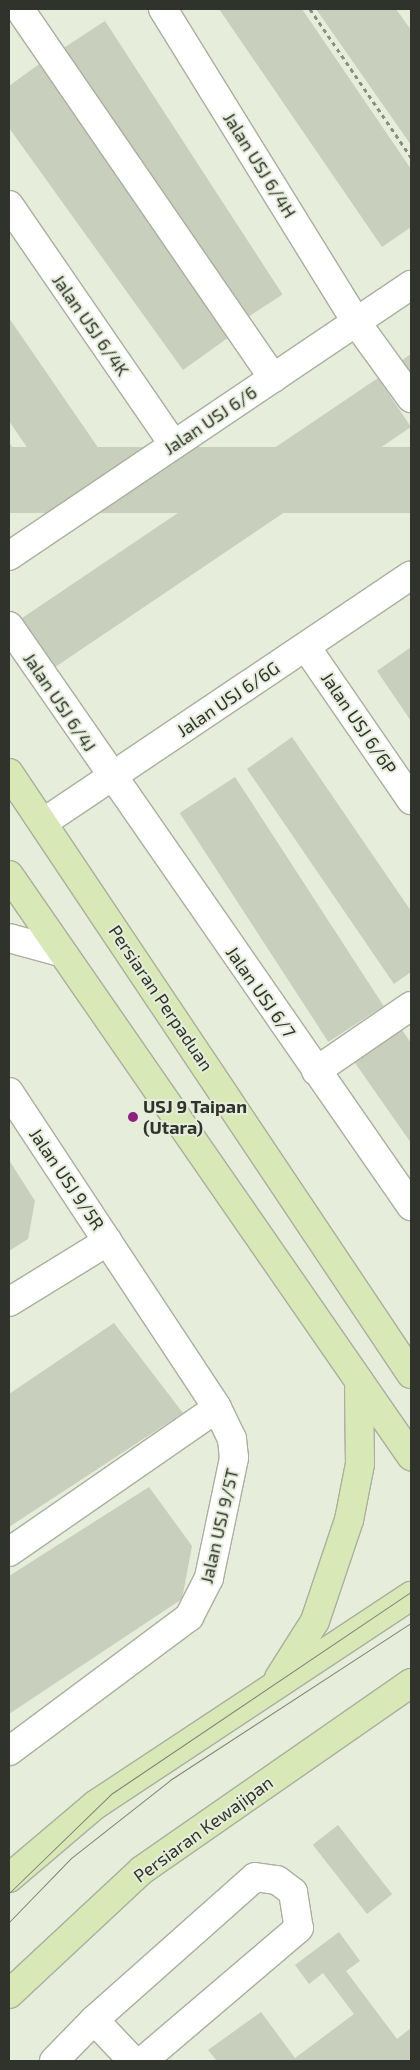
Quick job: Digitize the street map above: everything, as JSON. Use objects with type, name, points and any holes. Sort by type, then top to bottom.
[{"type":"main road","name":"Persiaran Perpaduan","points":[[9,773],[44,822],[408,1366]]},
{"type":"main road","points":[[12,886],[411,1456]]},
{"type":"main road","points":[[273,1688],[315,1621],[349,1520],[360,1464],[359,1381]]},
{"type":"main road","points":[[9,1878],[95,1805],[411,1596]]},
{"type":"main road","name":"Persiaran Kewajipan","points":[[9,1994],[142,1870],[411,1683]]},
{"type":"street","name":"Jalan USJ 6/4H","points":[[163,9],[356,322],[411,398]]},
{"type":"street","points":[[21,16],[273,378]]},
{"type":"street","name":"Jalan USJ 6/4K","points":[[9,205],[174,445]]},
{"type":"street","name":"Jalan USJ 6/6","points":[[9,556],[411,285]]},
{"type":"street","name":"Jalan USJ 6/6G","points":[[44,822],[306,647],[411,574]]},
{"type":"street","name":"Jalan USJ 6/4J","points":[[9,626],[111,778]]},
{"type":"street","name":"Jalan USJ 6/6P","points":[[306,647],[411,800]]},
{"type":"street","name":"Jalan USJ 6/7","points":[[111,778],[411,1206]]},
{"type":"street","points":[[9,938],[60,952]]},
{"type":"street","points":[[316,1070],[411,1006]]},
{"type":"street","name":"Jalan USJ 9/5R","points":[[9,1092],[108,1241]]},
{"type":"street","points":[[9,1302],[108,1241]]},
{"type":"street","name":"Jalan USJ 9/5T","points":[[9,1751],[188,1617],[201,1600],[234,1458],[232,1439],[218,1408],[108,1241]]},
{"type":"street","points":[[9,1552],[218,1408]]},
{"type":"street","points":[[54,2061],[94,2020],[255,1877],[277,1880],[293,1892],[299,1928],[143,2061]]},
{"type":"street","points":[[94,2020],[133,2061]]},
{"type":"path","points":[[310,9],[411,157]]},
{"type":"building","points":[[219,9],[302,9],[411,169],[411,227],[382,247]]},
{"type":"building","points":[[316,9],[396,9],[411,30],[411,145]]},
{"type":"building","points":[[105,21],[283,294],[237,324],[60,50]]},
{"type":"building","points":[[42,62],[236,332],[183,370],[9,128],[9,86]]},
{"type":"building","points":[[9,318],[99,449],[50,481],[9,421]]},
{"type":"building","points":[[411,354],[411,376],[401,361]]},
{"type":"building","points":[[378,378],[411,427],[54,668],[21,619]]},
{"type":"building","points":[[9,442],[28,471],[9,483]]},
{"type":"building","points":[[9,447],[411,447],[411,513],[9,513]]},
{"type":"building","points":[[411,647],[411,721],[377,671]]},
{"type":"building","points":[[292,737],[411,911],[411,972],[394,984],[247,769]]},
{"type":"building","points":[[235,777],[384,1006],[328,1042],[180,813]]},
{"type":"building","points":[[400,1027],[411,1043],[411,1143],[353,1060]]},
{"type":"building","points":[[9,1160],[35,1201],[28,1239],[9,1251]]},
{"type":"building","points":[[114,1323],[183,1413],[9,1527],[9,1394]]},
{"type":"building","points":[[149,1487],[192,1546],[182,1599],[9,1714],[9,1576]]},
{"type":"building","points":[[338,1825],[392,1894],[367,1914],[313,1845]]},
{"type":"building","points":[[339,1932],[360,1961],[346,1971],[397,2039],[411,2028],[411,2061],[217,2061],[208,2050],[261,2012],[295,2058],[354,2014],[323,1973],[309,1984],[295,1965]]},
{"type":"tram line","points":[[9,1893],[111,1794],[411,1592]]},
{"type":"tram line","points":[[9,1922],[71,1858],[170,1780],[411,1623]]},
{"type":"place","name":"USJ 9 Taipan (Utara)","points":[[133,1117]]}]
